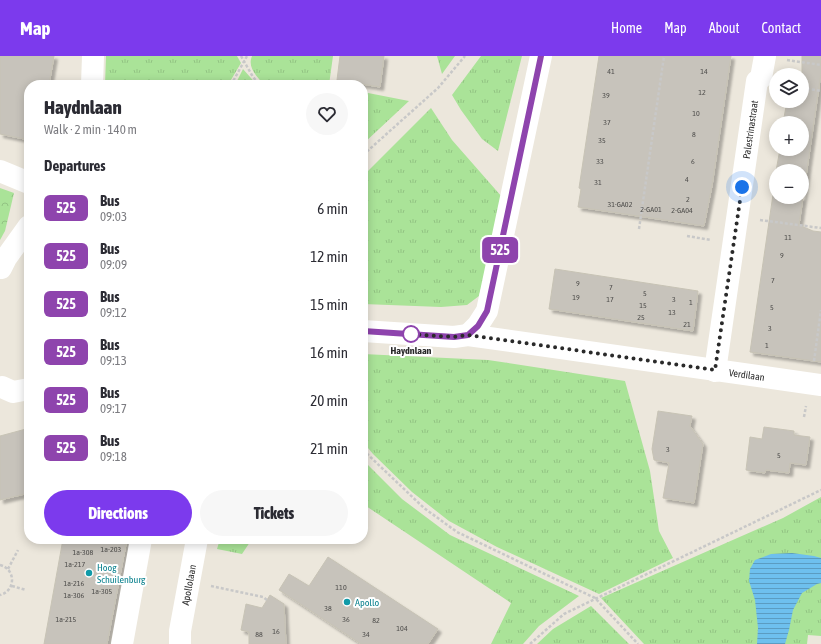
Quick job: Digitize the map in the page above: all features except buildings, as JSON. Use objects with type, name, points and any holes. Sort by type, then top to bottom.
[{"type":"street","points":[[92,80],[93,56]]},
{"type":"street","points":[[468,335],[478,326],[487,311],[541,56]]},
{"type":"street","name":"Palestrinastraat","points":[[715,370],[757,81],[761,78],[765,56]]},
{"type":"street","points":[[0,171],[24,180]]},
{"type":"street","points":[[1,268],[6,258],[24,233]]},
{"type":"street","name":"Verdilaan","points":[[368,331],[454,337],[468,335],[816,384]]},
{"type":"street","points":[[2,387],[13,392],[24,390]]},
{"type":"street","points":[[122,644],[140,544]]},
{"type":"street","name":"Apollolaan","points":[[179,640],[196,544]]},
{"type":"path","points":[[241,56],[256,80]]},
{"type":"path","points":[[234,80],[247,56]]},
{"type":"path","points":[[368,151],[438,88],[464,56]]},
{"type":"path","points":[[639,229],[664,56]]},
{"type":"path","points":[[765,56],[821,65]]},
{"type":"path","points":[[809,89],[821,91]]},
{"type":"path","points":[[738,217],[821,228]]},
{"type":"path","points":[[816,384],[821,310]]},
{"type":"path","points":[[368,455],[424,508],[457,532],[595,598],[638,644]]},
{"type":"path","points":[[530,644],[564,614],[821,490]]},
{"type":"path","points":[[8,569],[18,550]]},
{"type":"path","points":[[0,565],[8,569],[13,580],[12,586],[8,591],[0,595]]},
{"type":"path","points":[[189,581],[263,597],[267,600]]},
{"type":"path","points":[[12,586],[26,590]]},
{"type":"green space","points":[[106,56],[237,56],[241,63],[231,80],[105,80]]},
{"type":"green space","points":[[252,56],[333,56],[330,80],[260,80],[252,68]]},
{"type":"green space","points":[[437,56],[455,56],[442,74]]},
{"type":"green space","points":[[481,56],[522,56],[498,151],[482,139],[452,95]]},
{"type":"green space","points":[[243,69],[253,80],[238,80]]},
{"type":"green space","points":[[368,93],[409,101],[368,139]]},
{"type":"green space","points":[[431,108],[452,140],[502,197],[479,296],[467,305],[441,307],[368,304],[368,171]]},
{"type":"green space","points":[[0,188],[14,193],[5,231],[0,240]]},
{"type":"green space","points":[[368,354],[488,360],[625,381],[650,471],[659,531],[673,558],[599,594],[497,547],[449,521],[412,492],[368,448]]},
{"type":"green space","points":[[368,465],[402,499],[450,535],[579,596],[539,626],[523,644],[491,644],[511,603],[368,507]]},
{"type":"green space","points":[[821,497],[821,636],[808,635],[807,644],[644,644],[601,598],[783,518]]},
{"type":"green space","points":[[218,544],[249,544],[242,554],[217,549]]},
{"type":"green space","points":[[591,606],[629,644],[537,644],[553,629]]},
{"type":"water","points":[[792,553],[821,558],[821,583],[802,593],[793,610],[785,644],[757,644],[758,628],[755,600],[749,581],[750,569],[755,560],[771,554]]},
{"type":"bus line","name":"525","points":[[368,331],[454,337],[468,335],[478,326],[487,311],[541,56]]},
{"type":"place","name":"Haydnlaan","points":[[411,334]]},
{"type":"place","name":"Hoog Schuilenburg","points":[[89,573]]},
{"type":"place","name":"Apollo","points":[[347,602]]},
{"type":"route","points":[[411,334],[408,334],[454,337],[468,335],[715,370],[742,187]]}]
